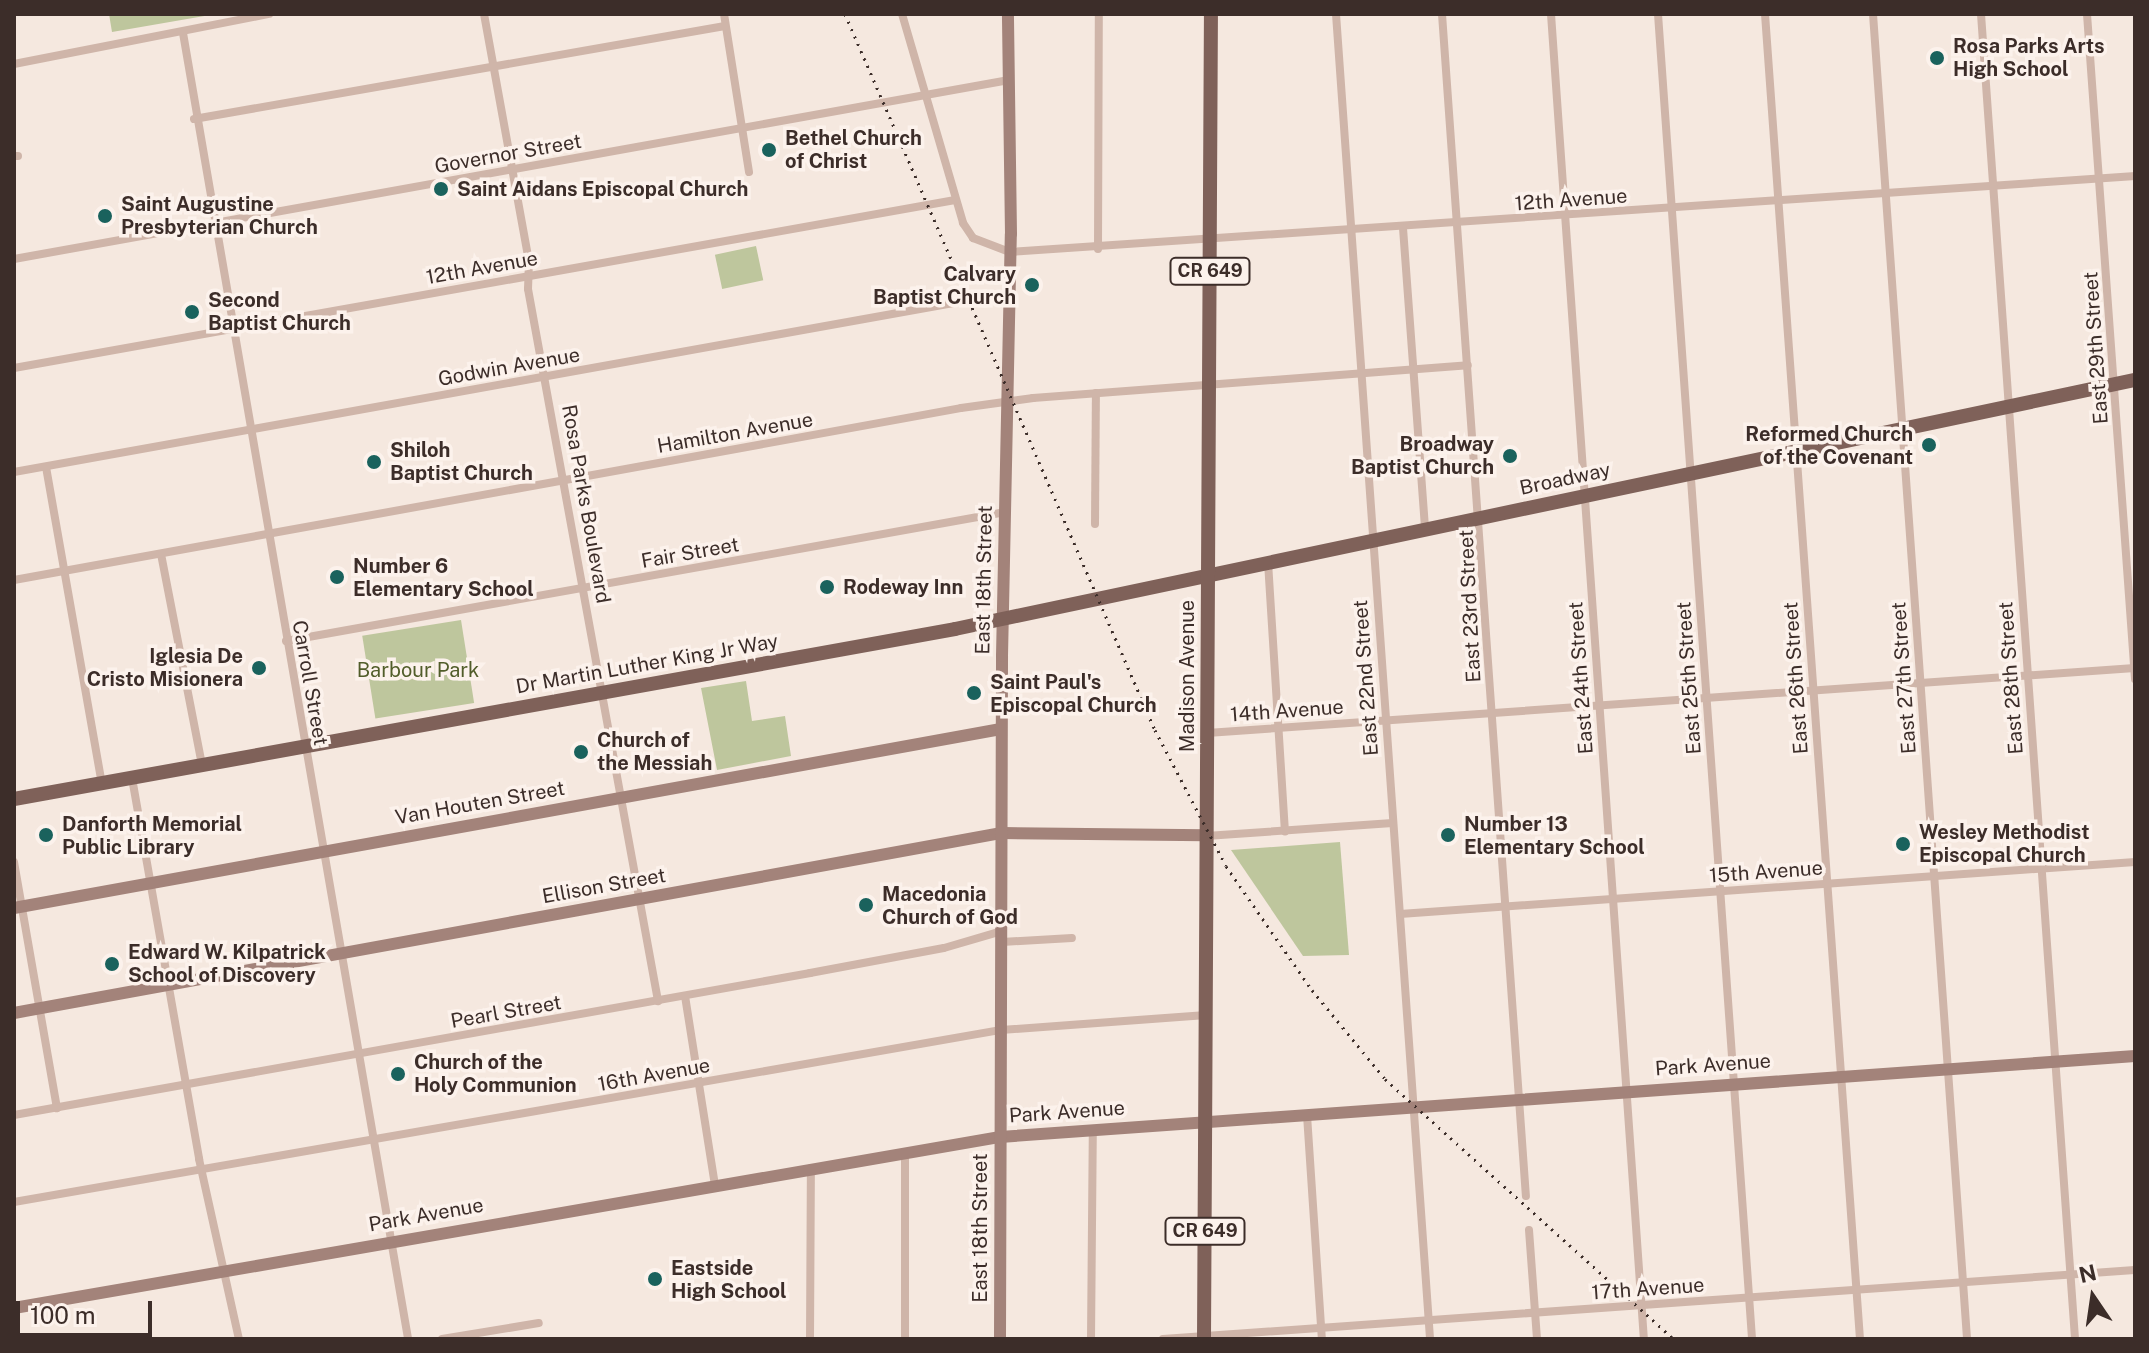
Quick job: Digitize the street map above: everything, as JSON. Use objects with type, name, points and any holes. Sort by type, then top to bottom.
[{"type":"main road","name":"Madison Avenue","points":[[1204,1338],[1211,14]]},
{"type":"main road","name":"Broadway","points":[[1003,618],[2135,380]]},
{"type":"main road","name":"Dr Martin Luther King Jr Way","points":[[14,799],[1003,618]]},
{"type":"street","points":[[14,64],[269,14]]},
{"type":"street","name":"Rosa Parks Boulevard","points":[[484,14],[658,1001]]},
{"type":"street","points":[[724,14],[749,172]]},
{"type":"street","points":[[902,14],[955,200],[973,238],[1010,252]]},
{"type":"street","name":"East 18th Street","points":[[1000,1339],[1001,729],[1010,252],[1008,14]]},
{"type":"street","points":[[1098,249],[1099,14]]},
{"type":"street","name":"East 22nd Street","points":[[1336,14],[1430,1339]]},
{"type":"street","name":"East 23rd Street","points":[[1442,14],[1526,1196]]},
{"type":"street","name":"East 24th Street","points":[[1551,14],[1644,1339]]},
{"type":"street","name":"East 25th Street","points":[[1658,14],[1752,1339]]},
{"type":"street","name":"East 26th Street","points":[[1765,14],[1860,1339]]},
{"type":"street","name":"East 27th Street","points":[[1873,14],[1967,1339]]},
{"type":"street","name":"East 28th Street","points":[[1981,14],[2075,1339]]},
{"type":"street","name":"East 29th Street","points":[[2087,14],[2135,679]]},
{"type":"street","points":[[194,119],[725,26]]},
{"type":"street","name":"Carroll Street","points":[[183,33],[194,119],[408,1339]]},
{"type":"street","name":"Governor Street","points":[[14,259],[1009,80]]},
{"type":"street","name":"12th Avenue","points":[[1010,252],[1210,242],[2135,176]]},
{"type":"street","name":"12th Avenue","points":[[14,368],[955,200]]},
{"type":"street","points":[[1403,228],[1425,528]]},
{"type":"street","name":"Godwin Avenue","points":[[14,472],[1009,293]]},
{"type":"street","name":"Hamilton Avenue","points":[[14,580],[1007,401],[1468,365]]},
{"type":"street","points":[[1095,524],[1096,393]]},
{"type":"street","points":[[46,467],[102,783]]},
{"type":"street","name":"Fair Street","points":[[286,641],[1006,512]]},
{"type":"street","points":[[161,554],[202,765]]},
{"type":"street","points":[[1267,561],[1285,831]]},
{"type":"street","name":"14th Avenue","points":[[1207,733],[2135,668]]},
{"type":"street","name":"Van Houten Street","points":[[18,907],[1001,729]]},
{"type":"street","points":[[132,778],[201,1169],[239,1339]]},
{"type":"street","points":[[1205,835],[1393,823]]},
{"type":"street","name":"Ellison Street","points":[[14,1013],[1002,833],[1205,835]]},
{"type":"street","points":[[14,862],[18,907],[57,1108]]},
{"type":"street","name":"15th Avenue","points":[[1400,914],[2135,862]]},
{"type":"street","points":[[1002,936],[1072,938]]},
{"type":"street","name":"Pearl Street","points":[[14,1115],[658,1001],[1002,936]]},
{"type":"street","points":[[685,996],[715,1186]]},
{"type":"street","name":"16th Avenue","points":[[14,1202],[1001,1030],[1206,1015]]},
{"type":"street","name":"Park Avenue","points":[[14,1308],[1000,1137],[2135,1056]]},
{"type":"street","points":[[1307,1115],[1322,1339]]},
{"type":"street","points":[[1091,1339],[1093,1130]]},
{"type":"street","points":[[905,1152],[905,1339]]},
{"type":"street","points":[[810,1339],[811,1168]]},
{"type":"street","points":[[1529,1230],[1537,1339]]},
{"type":"street","name":"17th Avenue","points":[[1163,1339],[2135,1270]]},
{"type":"street","points":[[442,1339],[539,1323]]},
{"type":"green space","points":[[109,14],[216,14],[112,32]]},
{"type":"green space","points":[[756,246],[763,280],[722,289],[715,255]]},
{"type":"green space","name":"Barbour Park","points":[[461,620],[474,703],[375,719],[362,636]]},
{"type":"green space","points":[[746,681],[752,721],[785,716],[791,756],[717,770],[701,688]]},
{"type":"green space","points":[[1340,842],[1349,955],[1303,956],[1231,850]]},
{"type":"railway","points":[[845,14],[1155,730],[1226,866],[1312,990],[1385,1079],[1674,1339]]},
{"type":"place","name":"Rosa Parks Arts High School","points":[[1937,58]]},
{"type":"place","name":"Bethel Church of Christ","points":[[769,150]]},
{"type":"place","name":"Saint Aidans Episcopal Church","points":[[441,189]]},
{"type":"place","name":"Saint Augustine Presbyterian Church","points":[[105,216]]},
{"type":"place","name":"Calvary Baptist Church","points":[[1032,285]]},
{"type":"place","name":"Second Baptist Church","points":[[192,312]]},
{"type":"place","name":"Reformed Church of the Covenant","points":[[1929,445]]},
{"type":"place","name":"Broadway Baptist Church","points":[[1510,456]]},
{"type":"place","name":"Shiloh Baptist Church","points":[[374,462]]},
{"type":"place","name":"Number 6 Elementary School","points":[[337,577]]},
{"type":"place","name":"Rodeway Inn","points":[[827,587]]},
{"type":"place","name":"Iglesia De Cristo Misionera","points":[[259,668]]},
{"type":"place","name":"Saint Paul's Episcopal Church","points":[[974,693]]},
{"type":"place","name":"Church of the Messiah","points":[[581,752]]},
{"type":"place","name":"Danforth Memorial Public Library","points":[[46,835]]},
{"type":"place","name":"Number 13 Elementary School","points":[[1448,835]]},
{"type":"place","name":"Wesley Methodist Episcopal Church","points":[[1903,844]]},
{"type":"place","name":"Macedonia Church of God","points":[[866,905]]},
{"type":"place","name":"Edward W. Kilpatrick School of Discovery","points":[[112,964]]},
{"type":"place","name":"Church of the Holy Communion","points":[[398,1074]]},
{"type":"place","name":"Eastside High School","points":[[655,1279]]}]
